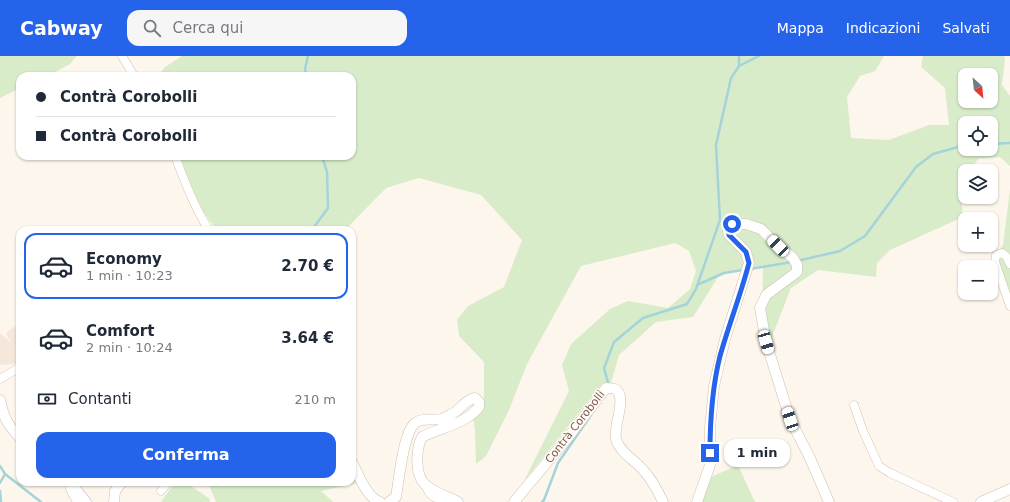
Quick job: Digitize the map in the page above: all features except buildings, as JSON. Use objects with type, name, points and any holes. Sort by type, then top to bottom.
[{"type":"street","points":[[122,56],[132,72]]},
{"type":"street","points":[[176,160],[200,217],[206,226]]},
{"type":"street","points":[[697,502],[710,465],[710,428],[715,379],[725,339],[749,263],[746,252],[729,235],[728,231],[732,224],[746,224],[761,229],[795,262],[797,272],[766,295],[760,308],[766,342],[790,419],[810,458],[829,502]]},
{"type":"street","points":[[1010,264],[1004,254],[996,254],[995,262],[1010,306]]},
{"type":"street","points":[[0,379],[16,369]]},
{"type":"street","name":"Contrà Corobolli","points":[[514,502],[610,388],[619,393],[621,402],[616,424],[616,438],[621,449],[643,470],[655,485],[664,502]]},
{"type":"street","points":[[389,502],[396,497],[404,446],[410,429],[415,423],[427,419],[442,419],[453,414],[469,399],[475,398],[479,402],[479,407],[474,414],[456,424],[422,437],[418,444],[418,467],[422,480],[428,492],[443,502]]},
{"type":"street","points":[[0,400],[4,417],[10,428],[16,434]]},
{"type":"street","points":[[854,406],[863,431],[879,466],[953,502]]},
{"type":"street","points":[[356,470],[365,489],[376,501],[380,502]]},
{"type":"street","points":[[70,486],[70,489],[77,502]]},
{"type":"street","points":[[73,486],[86,502]]},
{"type":"street","points":[[114,502],[116,491],[119,486]]},
{"type":"street","points":[[161,492],[165,486]]},
{"type":"street","points":[[426,486],[458,502]]},
{"type":"street","points":[[981,502],[1010,489]]},
{"type":"shaded area","points":[[16,326],[16,363],[0,365],[0,333],[12,343],[6,334],[9,330]]},
{"type":"green space","points":[[0,56],[77,56],[70,64],[55,72],[16,72],[16,90],[0,98]]},
{"type":"green space","points":[[182,56],[884,56],[875,71],[860,76],[847,97],[851,138],[889,140],[929,125],[949,125],[945,88],[921,67],[923,56],[1004,56],[1005,59],[1002,85],[1010,96],[1010,166],[1000,157],[978,159],[974,164],[958,164],[958,204],[962,204],[963,212],[958,212],[958,219],[890,250],[877,263],[876,277],[818,270],[791,288],[770,342],[762,311],[763,267],[720,274],[693,317],[656,322],[619,355],[611,383],[602,384],[524,481],[569,391],[562,365],[571,344],[610,309],[628,301],[668,308],[690,289],[696,271],[689,251],[675,243],[581,266],[527,364],[509,410],[486,456],[476,464],[475,429],[473,418],[484,399],[484,362],[459,336],[457,320],[468,306],[504,287],[522,240],[481,195],[419,178],[386,188],[349,226],[214,226],[197,204],[179,160],[356,160],[356,72],[161,72],[165,67]]},
{"type":"green space","points":[[1010,190],[1010,298],[998,266],[998,260],[996,260],[994,256],[1003,245]]},
{"type":"green space","points":[[738,465],[756,502],[699,502],[711,477]]},
{"type":"green space","points":[[172,486],[191,486],[210,499],[210,502],[161,502]]},
{"type":"green space","points":[[209,486],[344,486],[321,491],[333,502],[216,502]]},
{"type":"waterway","points":[[305,72],[308,56]]},
{"type":"waterway","points":[[739,56],[739,66]]},
{"type":"waterway","points":[[609,386],[604,368],[614,342],[643,318],[687,304],[696,289],[720,220],[716,145],[731,78],[739,66],[759,56]]},
{"type":"waterway","points":[[998,144],[1010,143]]},
{"type":"waterway","points":[[797,261],[840,251],[865,236],[916,167],[933,154],[958,147]]},
{"type":"waterway","points":[[315,226],[328,208],[327,172],[323,160]]},
{"type":"waterway","points":[[750,269],[792,262]]},
{"type":"waterway","points":[[697,285],[724,273],[743,270]]},
{"type":"waterway","points":[[542,502],[558,463],[591,415]]},
{"type":"waterway","points":[[0,466],[5,474],[16,483]]},
{"type":"waterway","points":[[0,483],[5,474]]},
{"type":"waterway","points":[[20,486],[41,502]]},
{"type":"waterway","points":[[0,491],[1,502]]},
{"type":"route","points":[[710,453],[710,428],[714,386],[725,339],[746,278],[749,263],[746,252],[729,235],[728,231],[732,224]]}]
